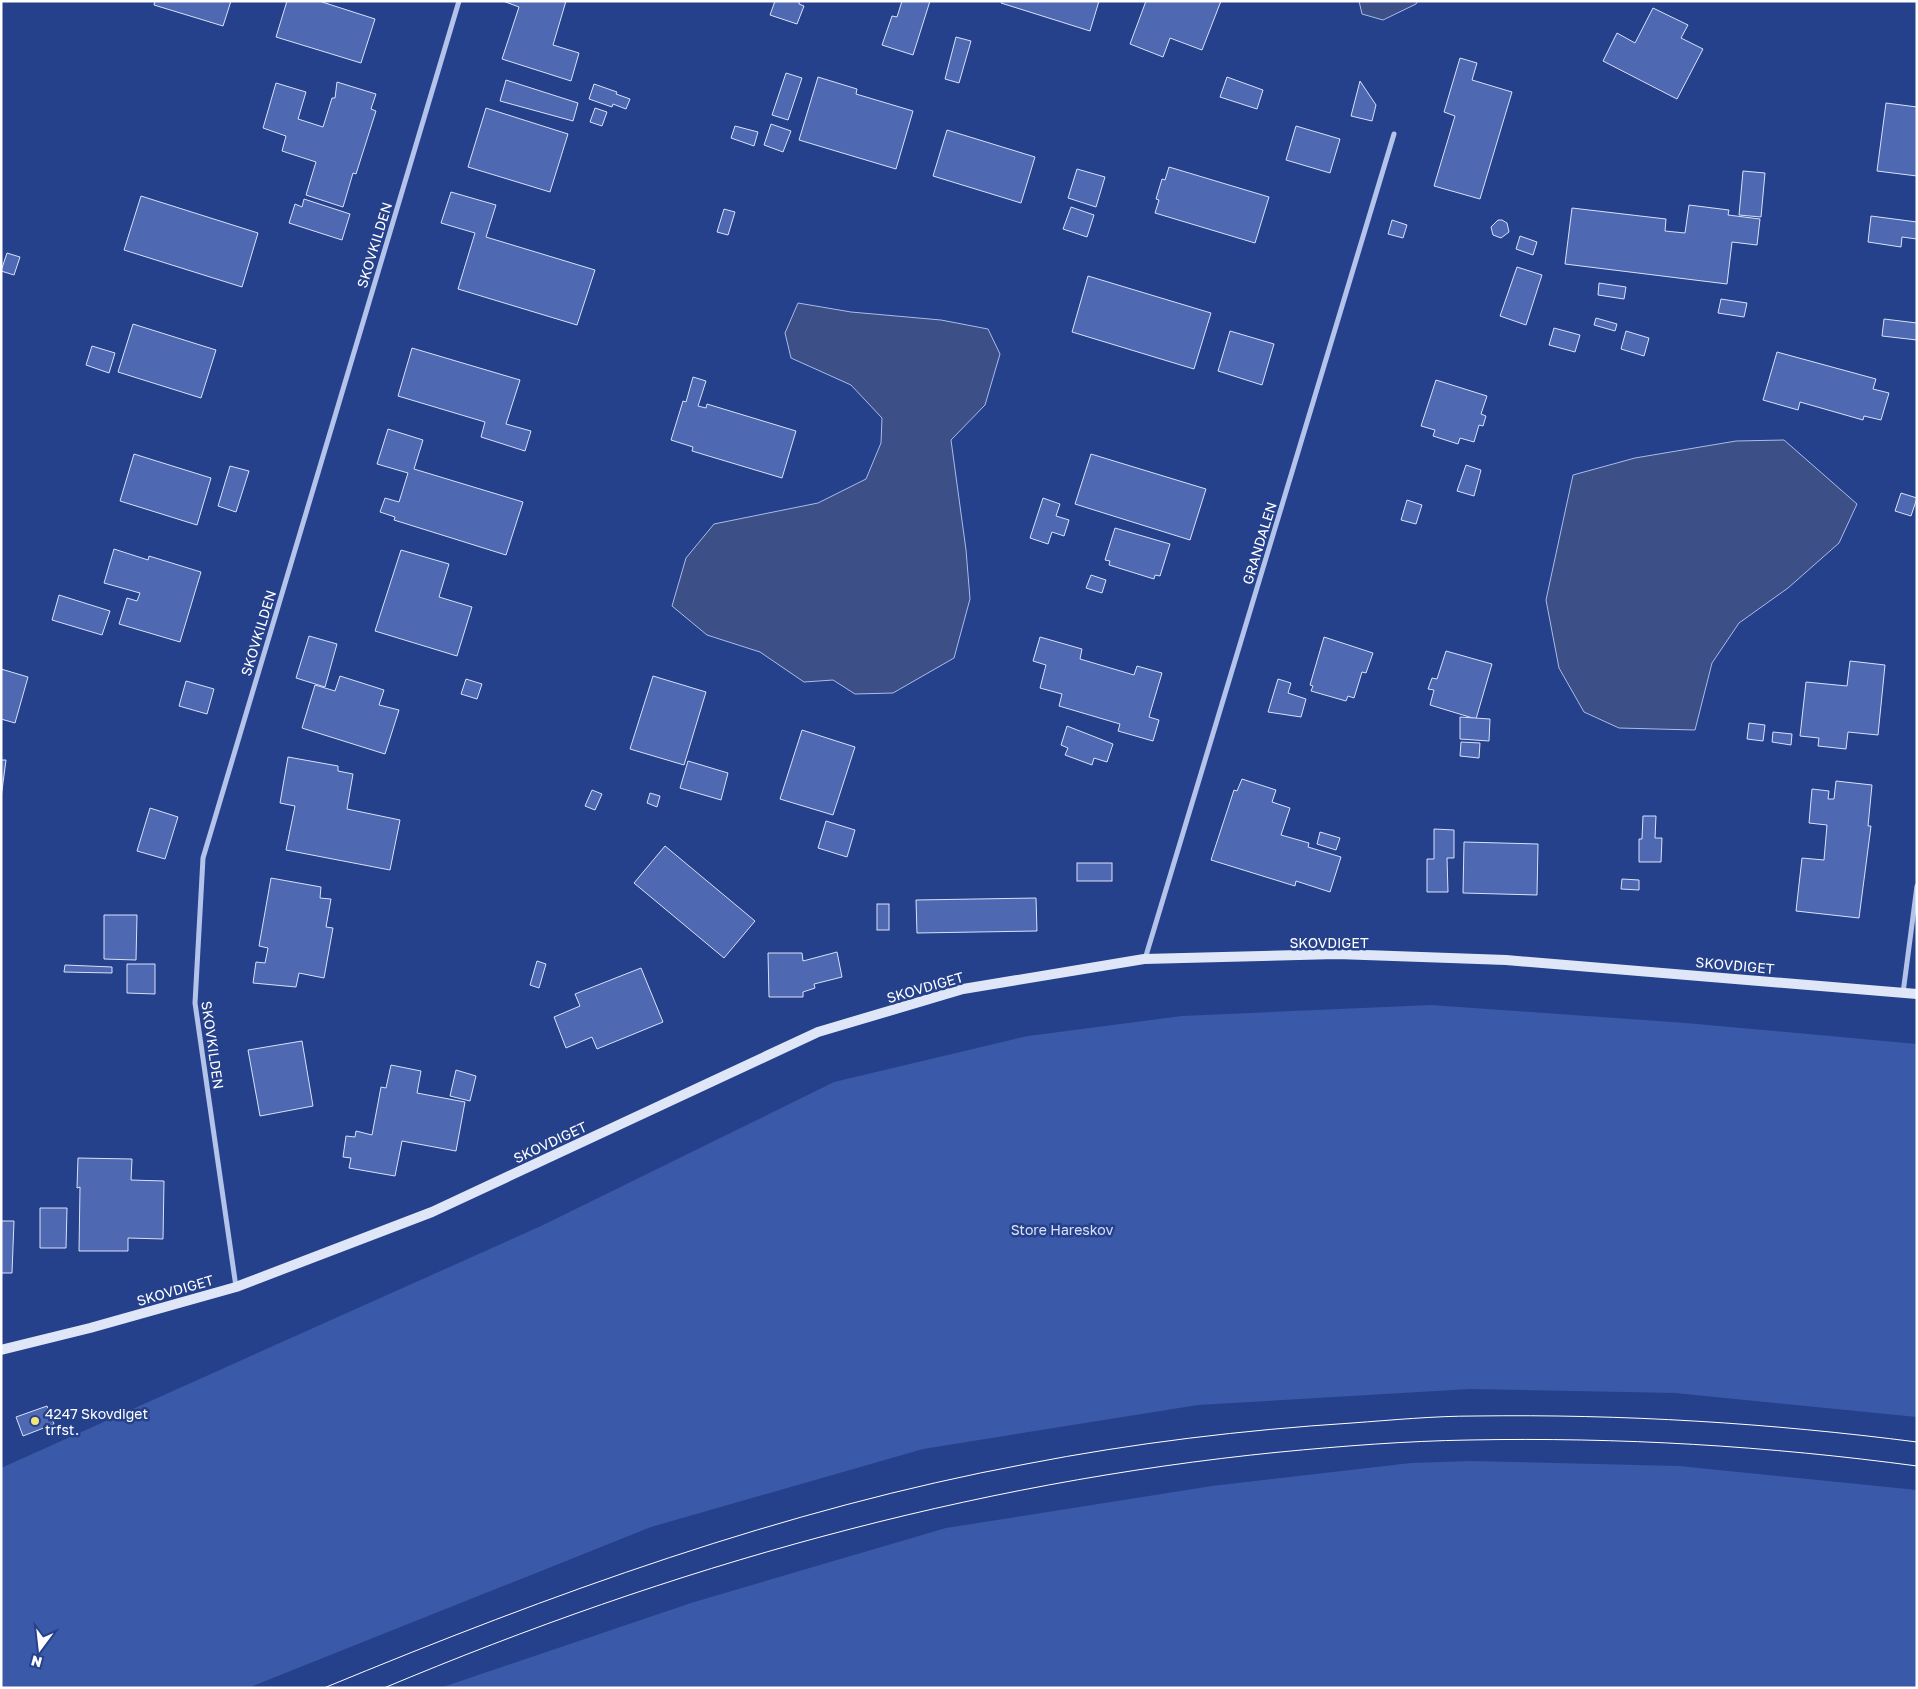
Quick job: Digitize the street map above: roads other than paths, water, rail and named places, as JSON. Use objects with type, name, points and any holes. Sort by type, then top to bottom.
[{"type":"street","name":"SKOVKILDEN","points":[[236,1287],[194,1003],[202,858],[459,1]]},
{"type":"street","name":"GRANDALEN","points":[[1144,959],[1394,134]]},
{"type":"street","points":[[1903,993],[1917,886]]},
{"type":"street","name":"SKOVDIGET","points":[[1,1350],[90,1328],[236,1287],[432,1212],[818,1032],[963,989],[1144,959],[1336,954],[1506,960],[1917,994]]},
{"type":"tram line","points":[[324,1688],[409,1653],[582,1588],[757,1530],[846,1505],[936,1483],[1026,1464],[1107,1450],[1270,1429],[1414,1418],[1475,1416],[1641,1418],[1696,1421],[1862,1435],[1917,1442]]},
{"type":"tram line","points":[[384,1688],[492,1644],[602,1604],[712,1568],[823,1536],[935,1508],[1049,1485],[1164,1466],[1280,1452],[1351,1446],[1525,1439],[1693,1444],[1805,1453],[1917,1466]]},
{"type":"place","name":"4247 Skovdiget trfst.","points":[[35,1421]]},
{"type":"park label","name":"Store Hareskov","points":[[1062,1229]]}]
